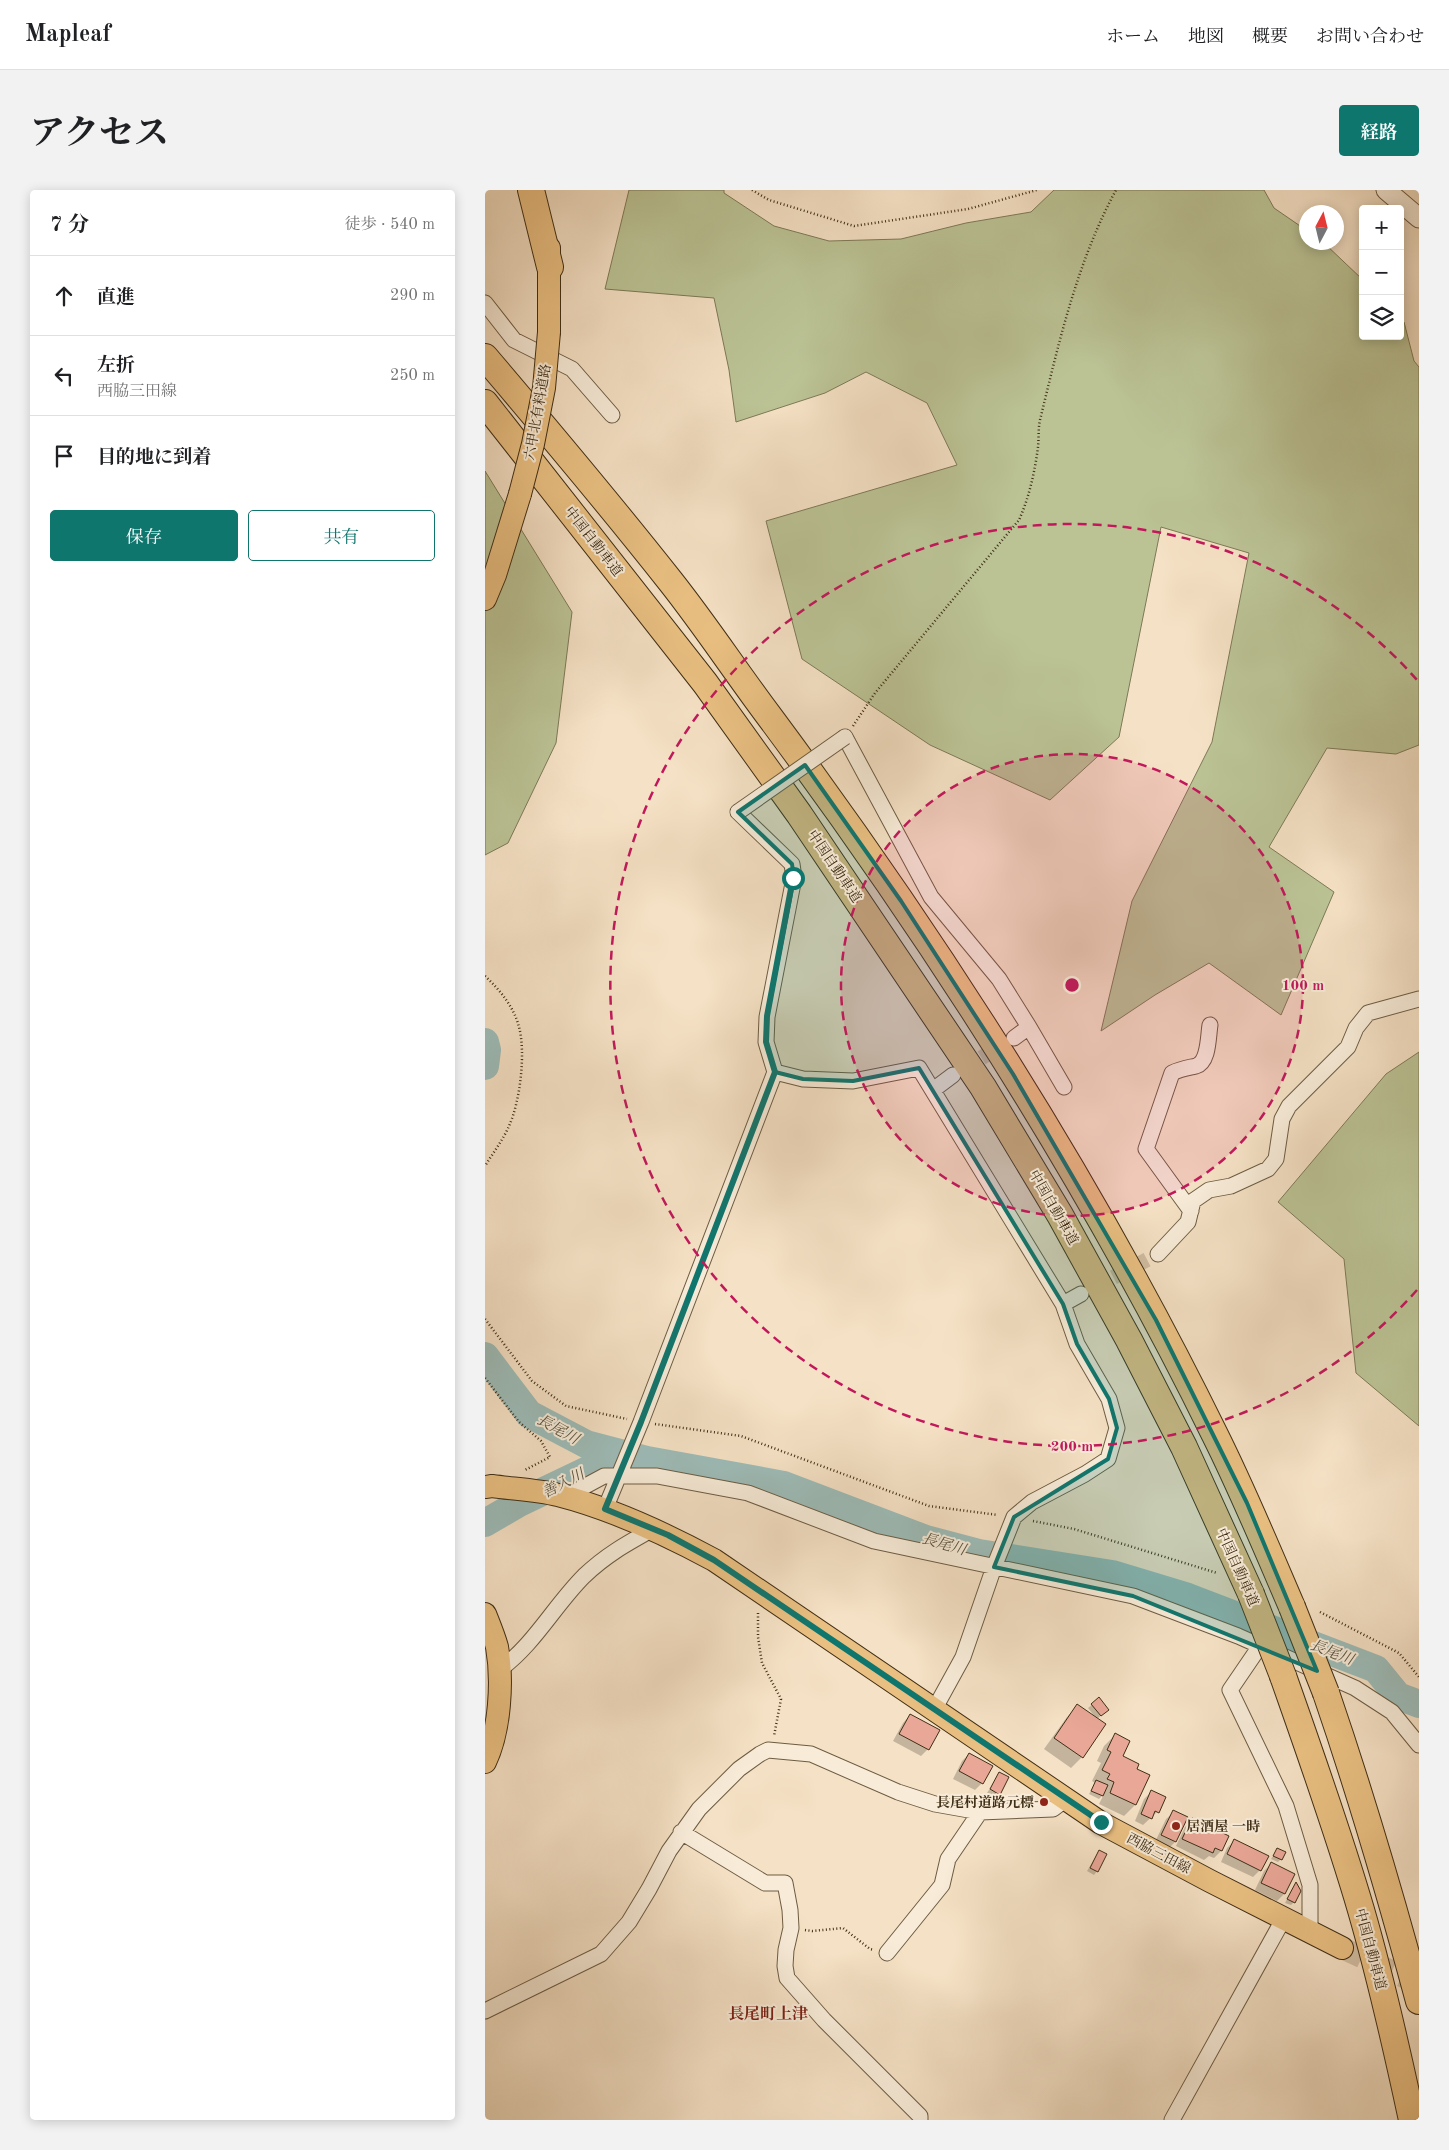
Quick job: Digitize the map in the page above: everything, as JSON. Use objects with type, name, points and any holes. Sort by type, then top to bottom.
[{"type":"highway","points":[[541,190],[550,267]]},
{"type":"highway","points":[[485,357],[674,586],[830,798],[901,901],[1013,1074],[1090,1200],[1157,1320],[1215,1435],[1292,1606],[1326,1693],[1363,1801],[1393,1902],[1419,2001]]},
{"type":"highway","name":"中国自動車道","points":[[485,404],[654,616],[705,684],[860,902],[988,1095],[1059,1215],[1129,1340],[1184,1447],[1251,1594],[1283,1676],[1324,1794],[1361,1911],[1396,2045],[1412,2120]]},
{"type":"main road","name":"六甲北有料道路","points":[[485,599],[495,575],[520,494],[533,444],[544,388],[549,332],[550,267]]},
{"type":"main road","name":"西脇三田線","points":[[496,1487],[560,1496],[605,1509],[653,1529],[714,1560],[935,1708],[1065,1800],[1101,1822],[1342,1948]]},
{"type":"main road","points":[[485,1614],[497,1646],[501,1695],[485,1762]]},
{"type":"street","points":[[1386,190],[1419,218]]},
{"type":"street","points":[[485,303],[515,340],[572,369],[611,415]]},
{"type":"street","points":[[605,1509],[620,1476],[775,1072],[766,1042],[767,1016],[793,878],[793,864],[738,812],[845,737],[931,897],[999,979],[1063,1087]]},
{"type":"street","points":[[1158,1254],[1188,1222],[1193,1201],[1209,1190],[1231,1186],[1268,1169],[1275,1159],[1282,1120],[1289,1106],[1348,1047],[1356,1028],[1368,1013],[1419,999]]},
{"type":"street","points":[[1191,1211],[1146,1149],[1172,1073],[1183,1068],[1198,1066],[1203,1060],[1210,1026]]},
{"type":"street","points":[[1014,1038],[1029,1027]]},
{"type":"street","points":[[775,1072],[803,1079],[853,1082],[919,1068],[1063,1304],[1077,1344],[1109,1399],[1117,1428],[1108,1459],[1085,1474],[1032,1502],[1013,1517],[963,1657],[935,1708]]},
{"type":"street","points":[[933,1090],[953,1076]]},
{"type":"street","points":[[1063,1304],[1081,1294]]},
{"type":"street","points":[[560,1496],[604,1476],[657,1476],[748,1493],[874,1541],[1133,1596],[1259,1646],[1355,1688],[1391,1712],[1419,1745]]},
{"type":"street","points":[[499,1670],[516,1658],[582,1578],[607,1554],[653,1529]]},
{"type":"street","points":[[1259,1646],[1230,1690],[1286,1806],[1310,1885],[1310,1931]]},
{"type":"street","points":[[485,2011],[601,1954],[629,1922],[681,1832],[699,1809],[739,1769],[760,1754],[772,1750],[811,1754],[898,1792],[935,1804],[980,1812],[1053,1809],[1065,1800]]},
{"type":"street","points":[[887,1953],[942,1885],[948,1859],[980,1812]]},
{"type":"street","points":[[681,1832],[765,1883],[785,1884],[791,1910],[791,1928],[786,1958],[787,1978],[824,2020],[920,2116],[920,2120]]},
{"type":"street","points":[[1172,2120],[1284,1918]]},
{"type":"path","points":[[752,190],[769,200],[854,226],[968,209],[1037,190]]},
{"type":"path","points":[[845,737],[875,693],[1019,520],[1027,503],[1038,448],[1039,424],[1068,309],[1087,252],[1116,190]]},
{"type":"path","points":[[485,976],[502,992],[519,1026],[521,1050],[518,1096],[509,1127],[485,1166]]},
{"type":"path","points":[[485,1319],[532,1382],[566,1406],[641,1422],[741,1436],[929,1506],[1013,1517],[1073,1529],[1217,1573]]},
{"type":"path","points":[[485,1378],[519,1422],[541,1441],[550,1457],[496,1487]]},
{"type":"path","points":[[760,1591],[757,1620],[761,1654],[763,1663],[781,1699],[772,1750]]},
{"type":"path","points":[[1320,1612],[1399,1653],[1419,1677]]},
{"type":"path","points":[[791,1928],[812,1931],[843,1928],[870,1949],[887,1953]]},
{"type":"highlighted area","points":[[805,765],[901,901],[1013,1074],[1156,1320],[1247,1503],[1317,1671],[1133,1596],[994,1567],[1014,1517],[1108,1459],[1117,1428],[1109,1399],[1077,1344],[1063,1304],[919,1068],[853,1081],[803,1079],[775,1072],[766,1042],[767,1017],[794,878],[792,864],[738,812]]},
{"type":"green space","points":[[629,190],[724,190],[724,193],[774,226],[829,241],[901,239],[966,223],[1031,212],[1054,190],[1264,190],[1274,208],[1299,225],[1299,250],[1331,250],[1359,276],[1359,340],[1404,340],[1404,322],[1414,361],[1419,367],[1419,745],[1396,754],[1327,748],[1269,847],[1334,892],[1281,1015],[1209,963],[1155,995],[1101,1031],[1132,901],[1212,742],[1249,553],[1161,527],[1119,737],[1050,800],[930,745],[802,659],[766,521],[957,465],[927,403],[866,372],[825,393],[736,422],[729,370],[714,298],[605,289]]},
{"type":"green space","points":[[485,471],[572,612],[556,743],[508,843],[485,855]]},
{"type":"green space","points":[[1419,1052],[1419,1426],[1356,1373],[1344,1259],[1278,1202],[1386,1074]]},
{"type":"building","points":[[1099,1697],[1109,1710],[1101,1716],[1091,1704]]},
{"type":"building","points":[[1077,1704],[1106,1724],[1083,1758],[1054,1738]]},
{"type":"building","points":[[910,1714],[940,1730],[929,1750],[899,1734]]},
{"type":"building","points":[[1115,1733],[1130,1741],[1123,1756],[1139,1764],[1137,1769],[1150,1775],[1136,1805],[1110,1793],[1114,1782],[1107,1779],[1110,1774],[1102,1770],[1111,1752],[1107,1750]]},
{"type":"building","points":[[969,1753],[993,1766],[983,1784],[959,1771]]},
{"type":"building","points":[[999,1772],[1009,1777],[1000,1795],[990,1789]]},
{"type":"building","points":[[1096,1780],[1108,1785],[1103,1796],[1091,1791]]},
{"type":"building","points":[[1151,1790],[1166,1797],[1159,1813],[1155,1811],[1152,1819],[1141,1814]]},
{"type":"building","points":[[1173,1810],[1188,1817],[1176,1842],[1161,1835]]},
{"type":"building","points":[[1192,1818],[1229,1836],[1222,1851],[1215,1848],[1213,1853],[1182,1839]]},
{"type":"building","points":[[1234,1839],[1269,1856],[1261,1871],[1227,1854]]},
{"type":"building","points":[[1277,1848],[1286,1852],[1282,1860],[1273,1856]]},
{"type":"building","points":[[1099,1850],[1107,1854],[1098,1872],[1090,1868]]},
{"type":"building","points":[[1271,1862],[1295,1874],[1285,1894],[1261,1883]]},
{"type":"building","points":[[1296,1882],[1301,1891],[1295,1903],[1287,1899]]},
{"type":"waterway","name":"長尾川","points":[[485,1042],[487,1050],[485,1066]]},
{"type":"waterway","name":"長尾川","points":[[485,1356],[529,1414],[586,1444],[647,1460],[784,1485],[926,1539],[979,1553],[1112,1574],[1188,1597],[1376,1669],[1398,1696],[1419,1704]]},
{"type":"waterway","name":"善入川","points":[[485,1523],[521,1502],[588,1470],[636,1462]]},
{"type":"tunnel","points":[[962,1070],[1002,1045]]},
{"type":"tunnel","points":[[1093,1288],[1158,1254]]},
{"type":"tunnel","points":[[1342,1948],[1419,1984]]},
{"type":"place","name":"長尾村道路元標","points":[[1044,1802]]},
{"type":"place","name":"居酒屋 一時","points":[[1176,1826]]},
{"type":"district","name":"長尾町上津","points":[[768,2013]]},
{"type":"route","points":[[793,878],[767,1016],[766,1042],[775,1072],[620,1476],[605,1509],[668,1535],[714,1560],[935,1708],[1065,1800],[1101,1822]]}]
